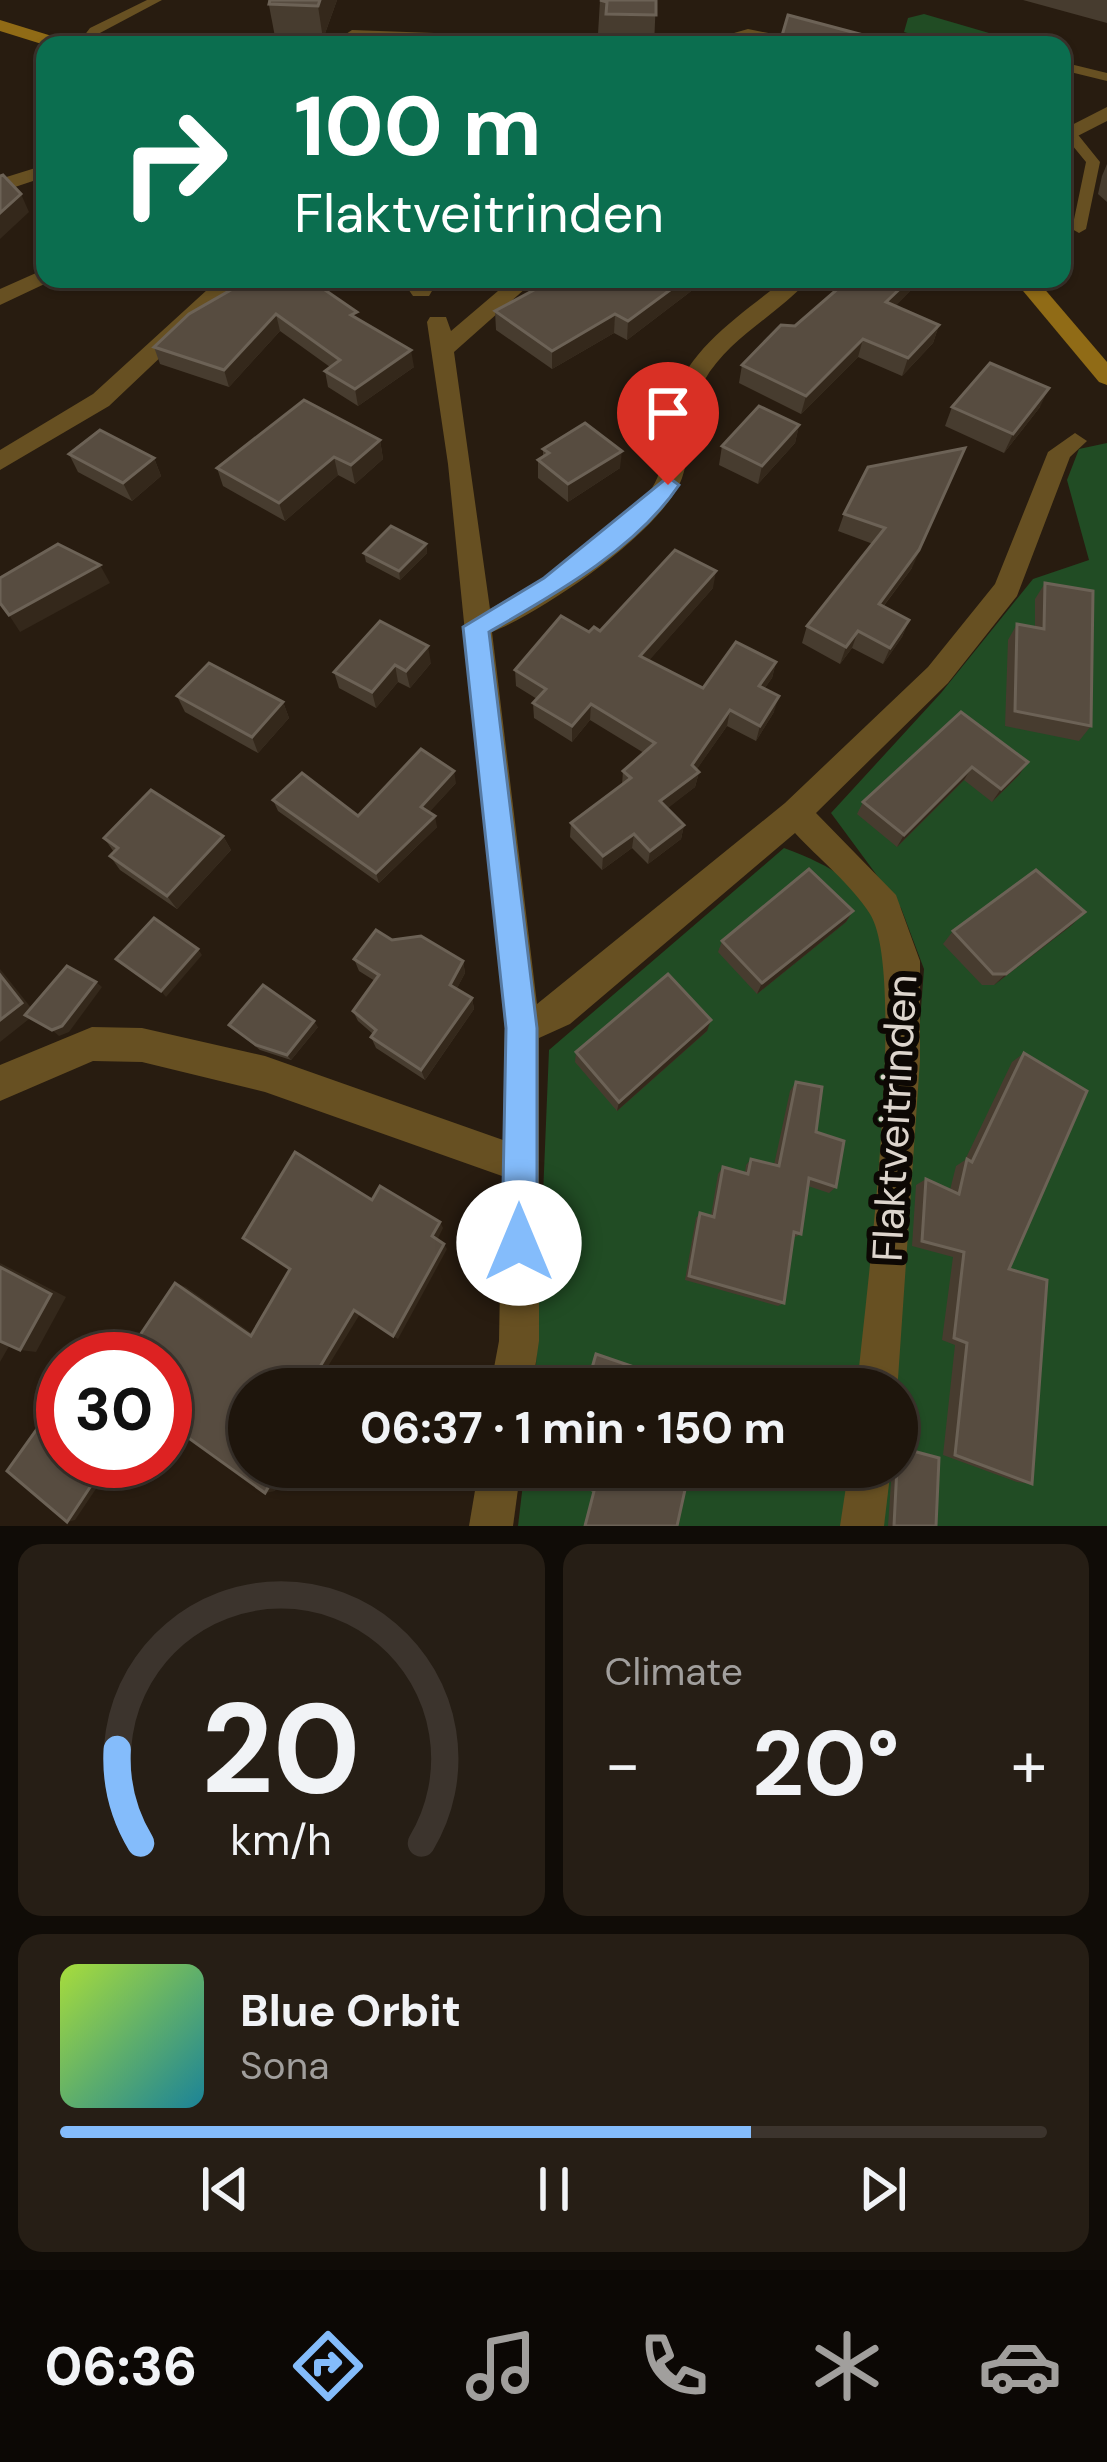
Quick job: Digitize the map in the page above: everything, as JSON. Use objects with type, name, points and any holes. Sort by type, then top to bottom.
[{"type":"main road","points":[[2,27],[36,37]]},
{"type":"main road","points":[[1032,288],[1107,377]]},
{"type":"street","points":[[1071,133],[1107,112]]},
{"type":"street","points":[[0,186],[36,174]]},
{"type":"street","points":[[0,298],[36,280]]},
{"type":"street","points":[[0,461],[101,400],[222,288]]},
{"type":"street","points":[[511,288],[442,334],[522,1028],[515,1368]]},
{"type":"street","points":[[476,627],[552,584],[660,497],[673,466],[681,406],[694,376],[788,288]]},
{"type":"street","points":[[522,1028],[558,1012],[796,813],[980,627],[1022,562],[1060,452],[1075,441]]},
{"type":"street","name":"Flaktveitrinden","points":[[796,813],[875,893],[897,934],[903,961],[902,1060],[880,1368]]},
{"type":"street","points":[[0,1083],[92,1044],[142,1045],[265,1074],[519,1164]]},
{"type":"street","points":[[491,1526],[497,1488]]},
{"type":"street","points":[[862,1526],[867,1488]]},
{"type":"lane","points":[[90,36],[156,0]]},
{"type":"lane","points":[[352,34],[390,36]]},
{"type":"lane","points":[[1071,68],[1107,76]]},
{"type":"lane","points":[[1071,141],[1093,162],[1079,229]]},
{"type":"green space","points":[[924,14],[989,33],[918,36],[904,32],[908,18]]},
{"type":"green space","points":[[1107,443],[1107,1526],[879,1526],[883,1488],[918,1488],[918,1368],[894,1368],[924,969],[901,908],[831,813],[941,693],[1033,579],[1089,560],[1067,480],[1079,449]]},
{"type":"green space","points":[[784,848],[832,870],[855,889],[886,933],[892,1011],[862,1368],[536,1368],[549,1050]]},
{"type":"green space","points":[[523,1488],[848,1488],[843,1526],[518,1526]]},
{"type":"building","points":[[270,0],[320,0],[318,6],[269,4]]},
{"type":"building","points":[[600,0],[656,0],[656,15],[606,14],[607,2]]},
{"type":"building","points":[[788,15],[867,36],[782,36]]},
{"type":"building","points":[[0,176],[21,194],[0,213]]},
{"type":"building","points":[[234,288],[322,288],[357,312],[351,315],[411,350],[355,389],[325,371],[340,360],[276,314],[224,370],[154,347],[189,314]]},
{"type":"building","points":[[538,288],[673,288],[628,321],[615,314],[552,351],[495,311]]},
{"type":"building","points":[[839,288],[901,288],[886,302],[939,325],[908,358],[863,339],[806,396],[742,365],[781,325],[795,326]]},
{"type":"building","points":[[990,363],[1049,388],[1013,434],[952,407]]},
{"type":"building","points":[[304,400],[380,440],[351,465],[334,457],[279,503],[217,468]]},
{"type":"building","points":[[759,406],[799,425],[762,466],[722,446]]},
{"type":"building","points":[[585,423],[622,451],[568,484],[538,460],[549,453],[543,449]]},
{"type":"building","points":[[100,430],[154,458],[123,483],[69,454]]},
{"type":"building","points":[[965,448],[919,550],[879,604],[909,620],[890,648],[858,631],[846,647],[807,626],[885,528],[844,514],[868,467]]},
{"type":"building","points":[[391,526],[426,544],[399,571],[364,553]]},
{"type":"building","points":[[58,544],[100,565],[9,615],[0,603],[0,578]]},
{"type":"building","points":[[675,550],[716,571],[640,656],[703,688],[736,642],[776,662],[759,686],[779,696],[760,726],[730,710],[692,765],[699,772],[660,801],[684,825],[650,851],[634,834],[603,856],[571,823],[631,778],[623,771],[655,743],[591,704],[572,726],[533,703],[546,689],[515,670],[561,616],[589,632],[594,627],[600,631]]},
{"type":"building","points":[[1045,583],[1093,591],[1091,726],[1015,711],[1017,624],[1044,629]]},
{"type":"building","points":[[380,621],[428,646],[406,671],[395,665],[372,692],[334,672]]},
{"type":"building","points":[[209,663],[283,702],[252,737],[177,696]]},
{"type":"building","points":[[961,712],[1028,762],[1001,789],[972,767],[904,835],[863,802]]},
{"type":"building","points":[[421,749],[454,771],[421,807],[435,816],[376,873],[273,800],[302,773],[358,816]]},
{"type":"building","points":[[151,790],[223,836],[167,896],[110,856],[118,848],[104,838]]},
{"type":"building","points":[[809,869],[853,911],[762,983],[722,941]]},
{"type":"building","points":[[1036,870],[1085,912],[1006,974],[993,974],[953,931]]},
{"type":"building","points":[[154,918],[198,949],[161,991],[116,959]]},
{"type":"building","points":[[376,930],[392,940],[421,936],[463,961],[450,985],[472,998],[421,1070],[371,1037],[376,1030],[353,1011],[379,975],[354,959]]},
{"type":"building","points":[[67,966],[96,982],[62,1026],[52,1030],[25,1015]]},
{"type":"building","points":[[668,974],[711,1020],[619,1102],[576,1052]]},
{"type":"building","points":[[0,975],[22,1003],[0,1020]]},
{"type":"building","points":[[263,985],[314,1021],[287,1055],[256,1045],[229,1025]]},
{"type":"building","points":[[1024,1053],[1087,1091],[1009,1269],[1047,1280],[1032,1484],[955,1455],[967,1343],[954,1338],[964,1252],[922,1241],[926,1179],[959,1194],[967,1159],[972,1162]]},
{"type":"building","points":[[796,1082],[822,1087],[816,1132],[844,1141],[836,1187],[809,1178],[801,1234],[794,1232],[784,1303],[689,1276],[700,1213],[714,1217],[723,1167],[748,1174],[751,1159],[779,1166]]},
{"type":"building","points":[[295,1152],[372,1200],[380,1186],[440,1222],[432,1236],[444,1244],[393,1336],[354,1310],[319,1368],[228,1368],[228,1466],[192,1440],[192,1332],[142,1332],[175,1283],[251,1336],[290,1269],[243,1238]]},
{"type":"building","points":[[0,1267],[51,1294],[20,1350],[0,1341]]},
{"type":"building","points":[[596,1354],[637,1368],[592,1368]]},
{"type":"building","points":[[36,1430],[36,1488],[89,1488],[67,1522],[7,1471]]},
{"type":"building","points":[[918,1452],[939,1458],[936,1526],[894,1526],[896,1488],[918,1488]]},
{"type":"building","points":[[588,1488],[685,1488],[677,1526],[585,1526],[594,1491]]},
{"type":"route","points":[[519,1243],[522,1028],[476,627],[490,624],[552,584],[645,510],[668,485]]}]
